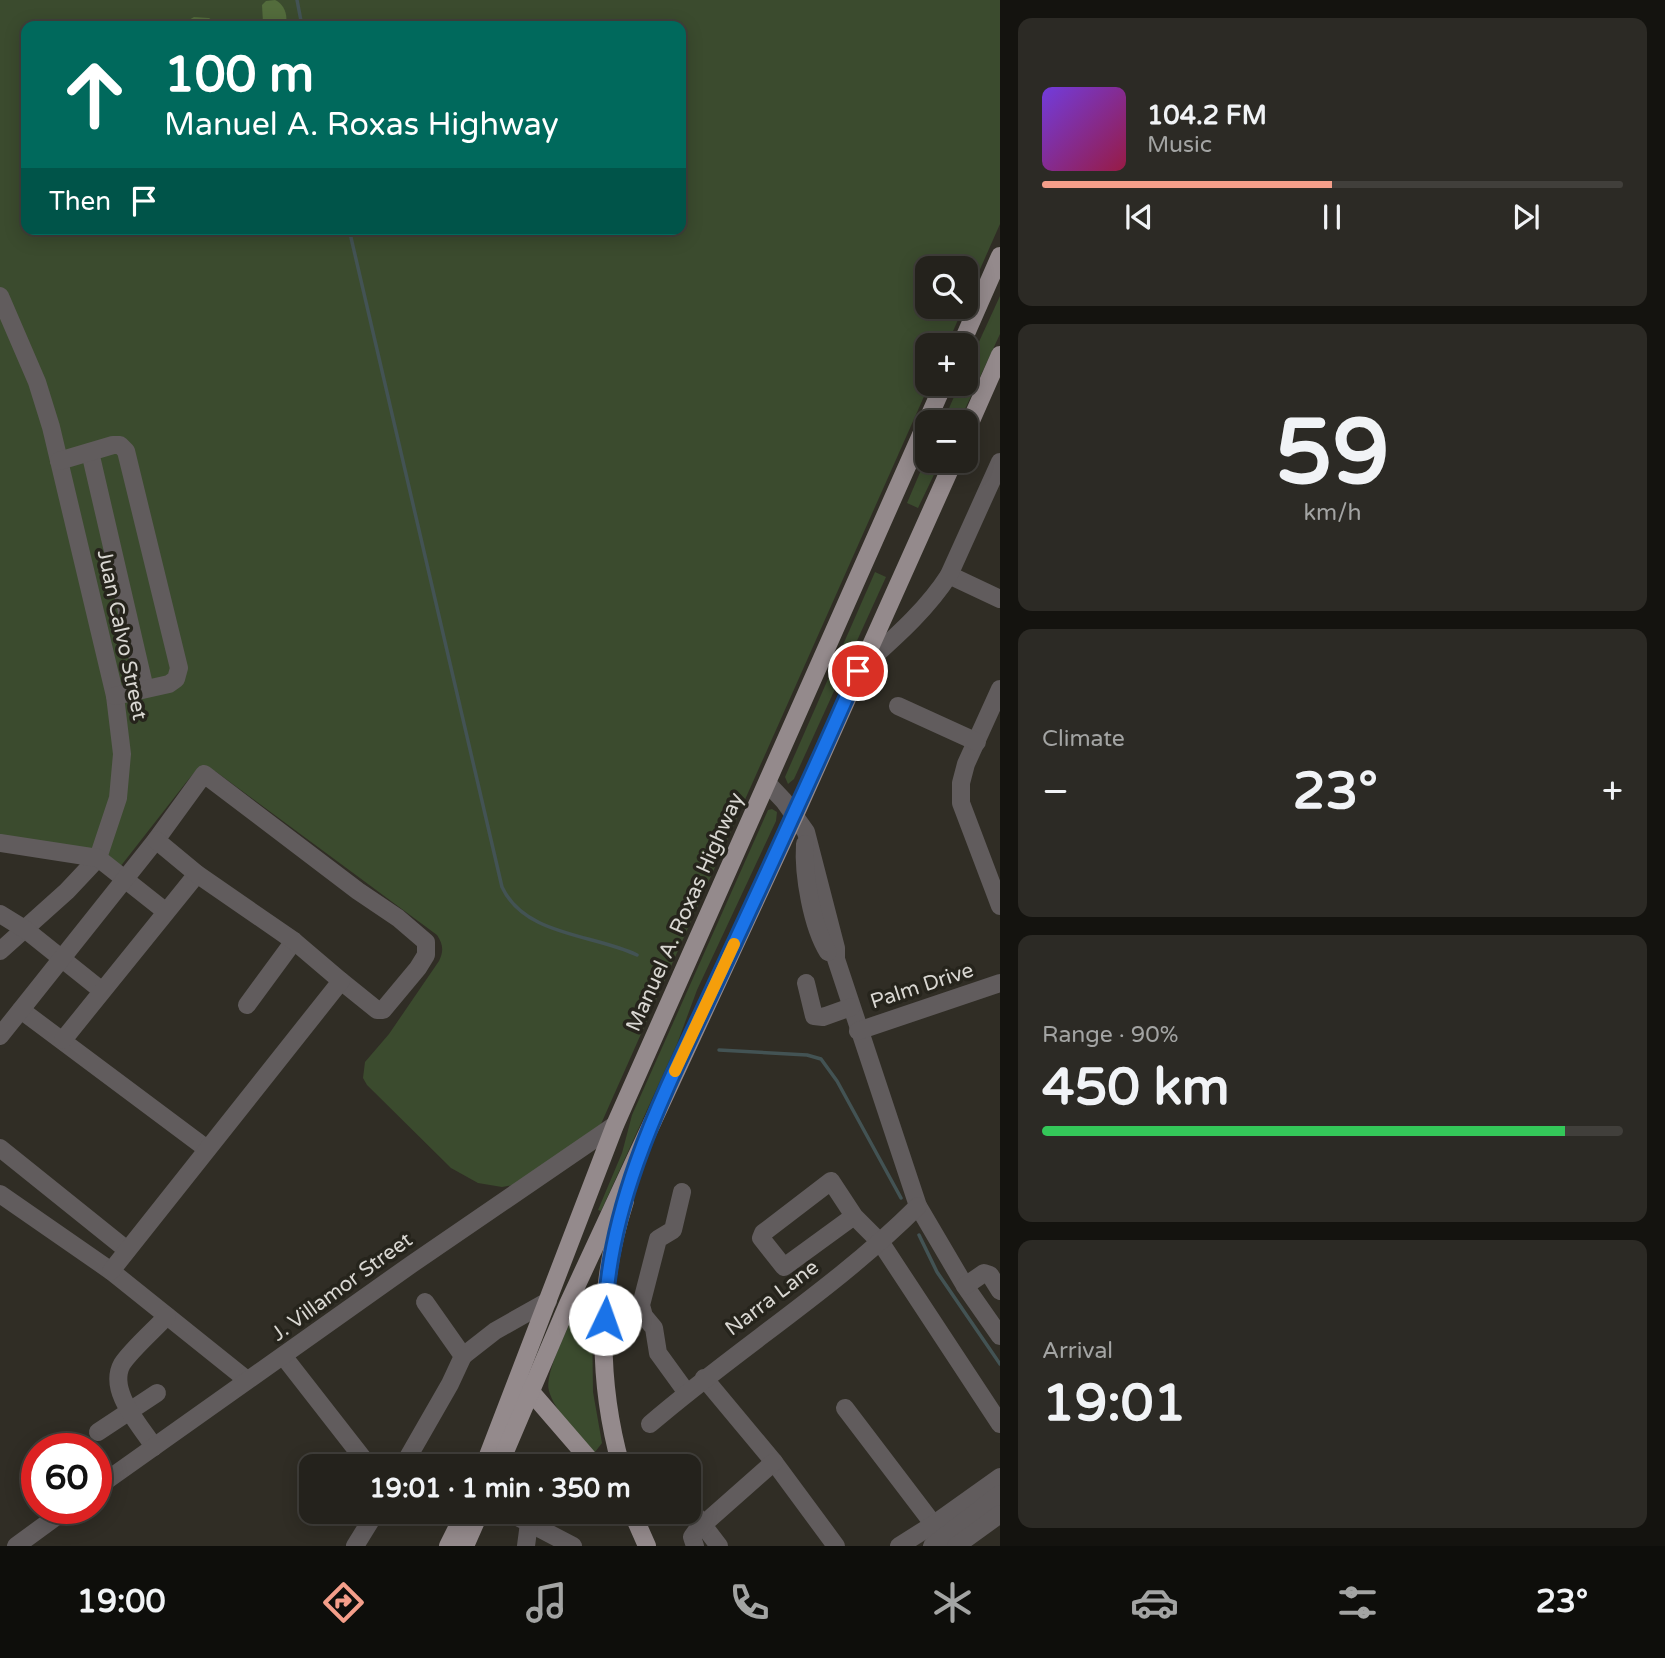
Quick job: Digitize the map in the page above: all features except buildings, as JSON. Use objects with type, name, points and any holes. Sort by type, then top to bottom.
[{"type":"main road","points":[[966,333],[1000,256]]},
{"type":"main road","points":[[976,410],[1000,355]]},
{"type":"main road","name":"Manuel A. Roxas Highway","points":[[488,1454],[615,1125],[938,396]]},
{"type":"main road","points":[[504,1454],[651,1123],[795,815],[948,473]]},
{"type":"main road","points":[[618,1454],[603,1375],[605,1291],[617,1226],[651,1123]]},
{"type":"main road","points":[[517,1378],[584,1454]]},
{"type":"main road","points":[[448,1546],[459,1524]]},
{"type":"main road","points":[[465,1546],[475,1524]]},
{"type":"main road","points":[[638,1524],[648,1546]]},
{"type":"street","name":"Juan Calvo Street","points":[[0,296],[37,382],[59,461],[115,696],[121,754],[118,798],[98,858],[26,930],[0,951]]},
{"type":"street","points":[[59,461],[113,444],[120,445],[126,451],[179,668],[176,679],[169,684],[115,696]]},
{"type":"street","points":[[90,452],[145,689]]},
{"type":"street","points":[[858,671],[927,605],[949,575],[998,472]]},
{"type":"street","points":[[949,575],[1000,599]]},
{"type":"street","points":[[1000,689],[966,764],[961,783],[961,803],[1000,906]]},
{"type":"street","points":[[898,706],[977,741]]},
{"type":"street","points":[[0,1036],[156,840],[204,774],[358,891],[398,918],[426,942],[426,955],[383,1010],[377,1010],[294,941],[197,874],[156,840]]},
{"type":"street","points":[[768,783],[806,832],[803,866],[811,905],[826,950],[836,959],[918,1206],[965,1286],[1000,1336]]},
{"type":"street","points":[[0,843],[98,858],[165,911]]},
{"type":"street","points":[[63,1040],[197,874]]},
{"type":"street","points":[[0,914],[26,930],[101,990]]},
{"type":"street","points":[[247,1005],[294,941]]},
{"type":"street","points":[[111,1271],[341,981]]},
{"type":"street","points":[[806,982],[814,1016],[823,1017],[851,1007]]},
{"type":"street","name":"Palm Drive","points":[[858,1031],[1000,984]]},
{"type":"street","points":[[21,1010],[207,1149]]},
{"type":"street","name":"J. Villamor Street","points":[[112,1477],[412,1264],[615,1125]]},
{"type":"street","points":[[0,1148],[127,1250]]},
{"type":"street","points":[[854,1216],[784,1267],[761,1238],[763,1233],[831,1181],[854,1216],[881,1243],[1000,1424]]},
{"type":"street","points":[[682,1192],[673,1230],[658,1239],[641,1305],[644,1316],[654,1328],[658,1353],[687,1393]]},
{"type":"street","points":[[0,1194],[111,1271],[247,1380]]},
{"type":"street","name":"Narra Lane","points":[[650,1424],[704,1378],[881,1243],[918,1206]]},
{"type":"street","points":[[965,1286],[984,1273],[990,1275],[1000,1291]]},
{"type":"street","points":[[425,1301],[463,1356]]},
{"type":"street","points":[[410,1454],[463,1356],[495,1331],[548,1301]]},
{"type":"street","points":[[154,1447],[120,1393],[118,1379],[122,1365],[167,1316]]},
{"type":"street","points":[[284,1357],[360,1454]]},
{"type":"street","points":[[704,1378],[774,1462],[829,1543]]},
{"type":"street","points":[[98,1432],[157,1392]]},
{"type":"street","points":[[845,1408],[943,1540]]},
{"type":"street","points":[[695,1546],[692,1537],[702,1525],[774,1462]]},
{"type":"street","points":[[899,1546],[943,1540],[996,1501],[1000,1477]]},
{"type":"street","points":[[16,1546],[46,1524]]},
{"type":"street","points":[[359,1544],[370,1524]]},
{"type":"street","points":[[526,1546],[529,1524]]},
{"type":"street","points":[[530,1524],[554,1541],[573,1546]]},
{"type":"street","points":[[702,1525],[719,1546]]},
{"type":"green space","points":[[0,0],[1000,0],[1000,224],[978,274],[978,256],[915,256],[915,319],[958,319],[952,333],[915,333],[915,396],[924,396],[918,410],[915,410],[915,417],[597,1130],[518,1184],[502,1187],[478,1183],[451,1168],[363,1078],[365,1062],[389,1034],[439,961],[442,945],[439,938],[215,771],[194,773],[120,867],[0,836]]},
{"type":"green space","points":[[275,0],[281,4],[286,21],[263,21],[262,5],[266,1]]},
{"type":"green space","points":[[194,17],[214,21],[187,21]]},
{"type":"green space","points":[[1000,296],[1000,334],[978,381],[978,344]]},
{"type":"green space","points":[[954,396],[971,396],[965,410],[948,410]]},
{"type":"green space","points":[[920,473],[935,473],[918,508],[907,503]]},
{"type":"green space","points":[[875,572],[886,577],[794,779],[788,784],[785,777]]},
{"type":"green space","points":[[768,810],[777,812],[776,821],[697,990],[677,1044],[601,1211],[598,1210],[622,1153],[632,1115]]},
{"type":"green space","points":[[575,1312],[592,1316],[593,1392],[602,1443],[595,1452],[561,1414],[549,1391],[548,1383],[553,1363]]},
{"type":"waterway","points":[[297,0],[301,21]]},
{"type":"waterway","points":[[350,235],[502,887],[513,903],[543,925],[637,955]]},
{"type":"waterway","points":[[719,1050],[807,1055],[821,1059],[837,1081],[901,1198]]},
{"type":"waterway","points":[[919,1235],[937,1272],[1000,1364]]},
{"type":"slow traffic","points":[[675,1071],[734,944]]},
{"type":"route","points":[[605,1319],[605,1291],[617,1226],[651,1123],[795,815],[858,671]]}]
